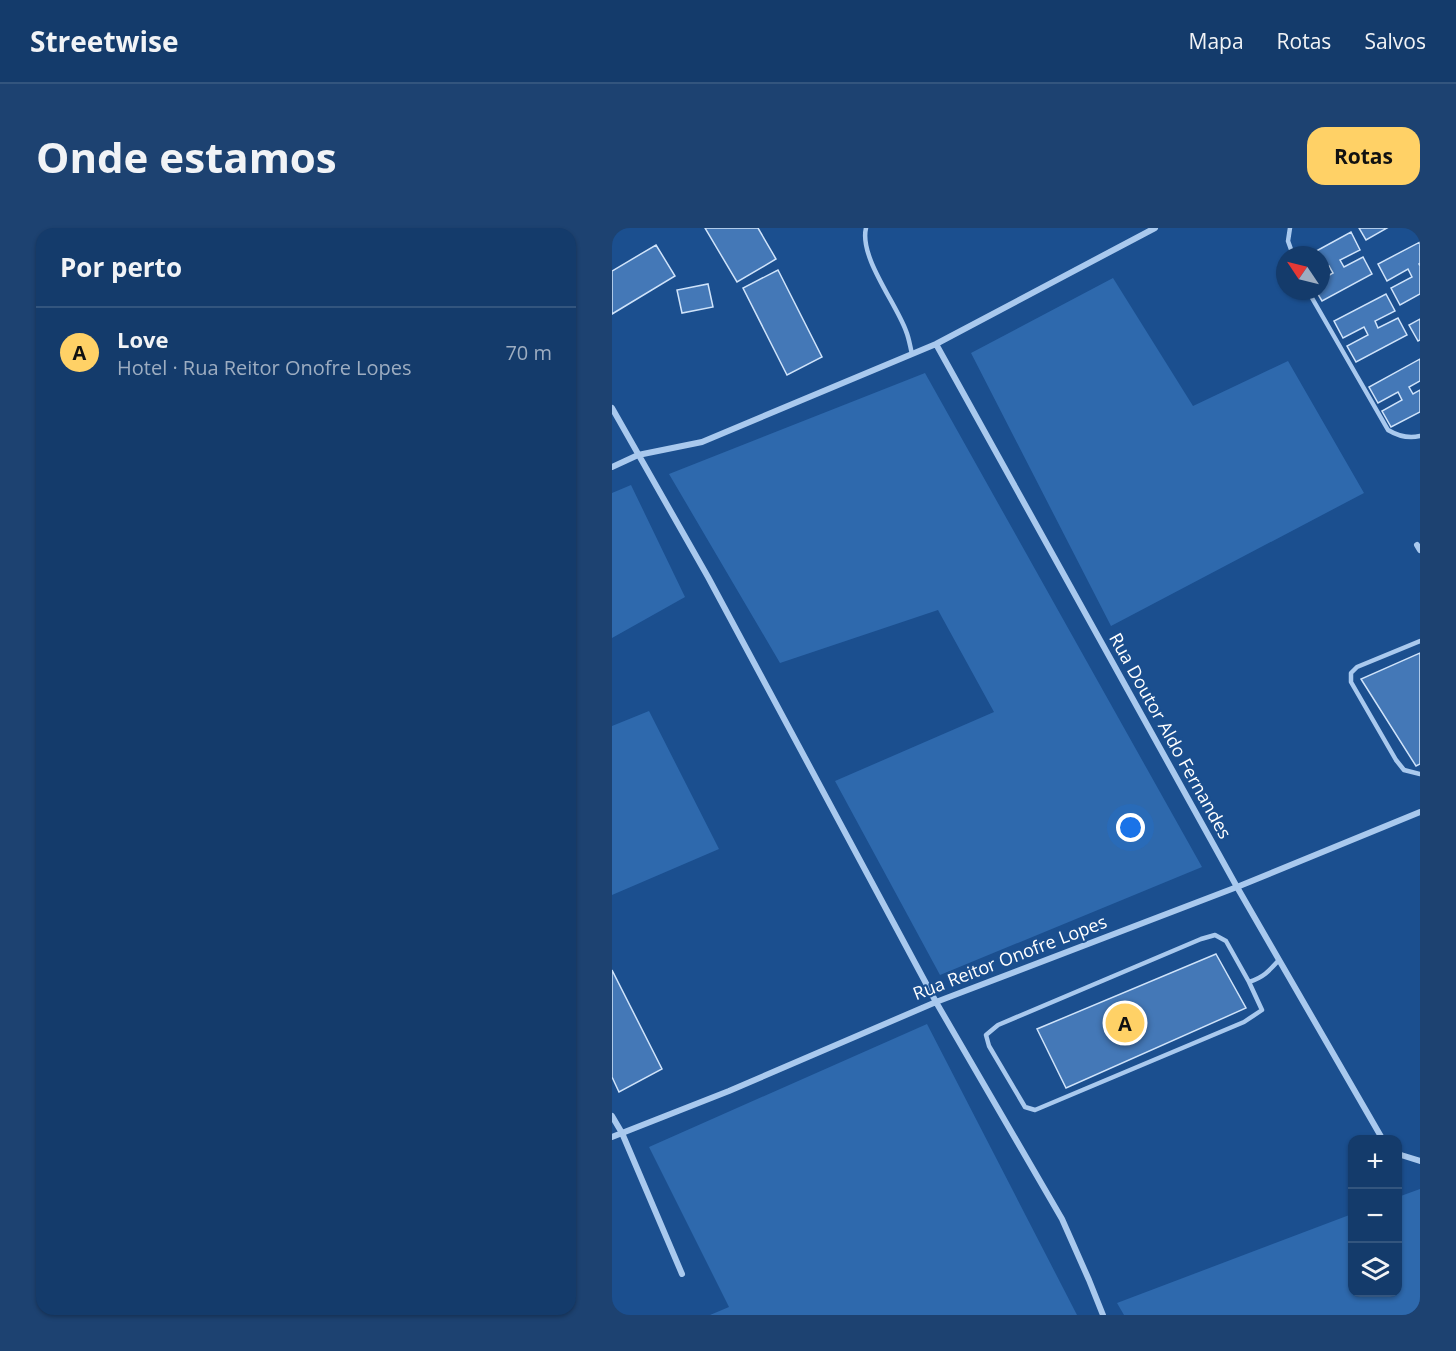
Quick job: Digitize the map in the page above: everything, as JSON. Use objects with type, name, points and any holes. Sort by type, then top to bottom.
[{"type":"street","points":[[612,467],[638,455],[702,442],[936,344],[1155,228]]},
{"type":"street","name":"Rua Doutor Aldo Fernandes","points":[[936,344],[1237,887],[1380,1135]]},
{"type":"street","points":[[612,408],[714,587],[936,1002],[1062,1219],[1103,1315]]},
{"type":"street","name":"Rua Reitor Onofre Lopes","points":[[612,1137],[729,1091],[936,1002],[1237,887],[1420,812]]},
{"type":"street","points":[[612,1116],[622,1133],[682,1274]]},
{"type":"street","points":[[1402,1155],[1420,1161]]},
{"type":"lane","points":[[866,228],[864,235],[869,257],[906,331],[912,354]]},
{"type":"lane","points":[[1290,228],[1288,241],[1290,246]]},
{"type":"lane","points":[[1313,300],[1388,430],[1397,436],[1420,436]]},
{"type":"lane","points":[[1420,641],[1357,667],[1351,673],[1351,682],[1396,760],[1404,770],[1420,774]]},
{"type":"lane","points":[[1215,935],[1226,941],[1249,982],[1262,1010],[1244,1022],[1035,1110],[1025,1107],[989,1046],[986,1035],[998,1025],[1215,935]]},
{"type":"lane","points":[[1249,982],[1266,975],[1279,960]]},
{"type":"shaded area","points":[[1113,278],[1193,406],[1288,361],[1364,493],[1111,626],[971,353]]},
{"type":"shaded area","points":[[925,373],[1202,867],[940,975],[835,781],[994,712],[938,610],[780,663],[669,474]]},
{"type":"shaded area","points":[[631,485],[685,597],[612,638],[612,493]]},
{"type":"shaded area","points":[[649,711],[719,849],[612,895],[612,726]]},
{"type":"shaded area","points":[[927,1024],[1077,1315],[710,1315],[729,1307],[649,1147]]},
{"type":"shaded area","points":[[1420,1189],[1420,1315],[1124,1315],[1117,1303],[1348,1216],[1348,1297],[1402,1297],[1402,1196]]},
{"type":"building","points":[[705,228],[758,228],[776,259],[737,282]]},
{"type":"building","points":[[1359,228],[1387,228],[1366,240]]},
{"type":"building","points":[[1351,232],[1360,250],[1340,260],[1344,267],[1363,257],[1372,274],[1330,297],[1330,275],[1333,273],[1330,268],[1330,246],[1325,246]]},
{"type":"building","points":[[1420,242],[1420,294],[1400,305],[1391,288],[1412,277],[1408,269],[1387,281],[1378,264]]},
{"type":"building","points":[[656,245],[675,276],[612,314],[612,271]]},
{"type":"building","points":[[778,270],[822,357],[787,375],[743,288]]},
{"type":"building","points":[[708,284],[713,307],[682,313],[677,290]]},
{"type":"building","points":[[1386,294],[1395,311],[1375,321],[1378,328],[1398,318],[1407,335],[1356,362],[1347,346],[1368,335],[1364,327],[1343,338],[1334,321]]},
{"type":"building","points":[[1420,319],[1420,340],[1418,341],[1409,325]]},
{"type":"building","points":[[1420,359],[1420,381],[1409,387],[1413,394],[1420,390],[1420,412],[1391,427],[1382,411],[1402,400],[1398,392],[1378,403],[1369,387]]},
{"type":"building","points":[[1420,653],[1420,764],[1416,766],[1361,679]]},
{"type":"building","points":[[1216,954],[1246,1008],[1066,1088],[1037,1029]]},
{"type":"building","points":[[612,970],[662,1069],[619,1092],[612,1077]]},
{"type":"place","name":"Love","points":[[1125,1023]]}]
